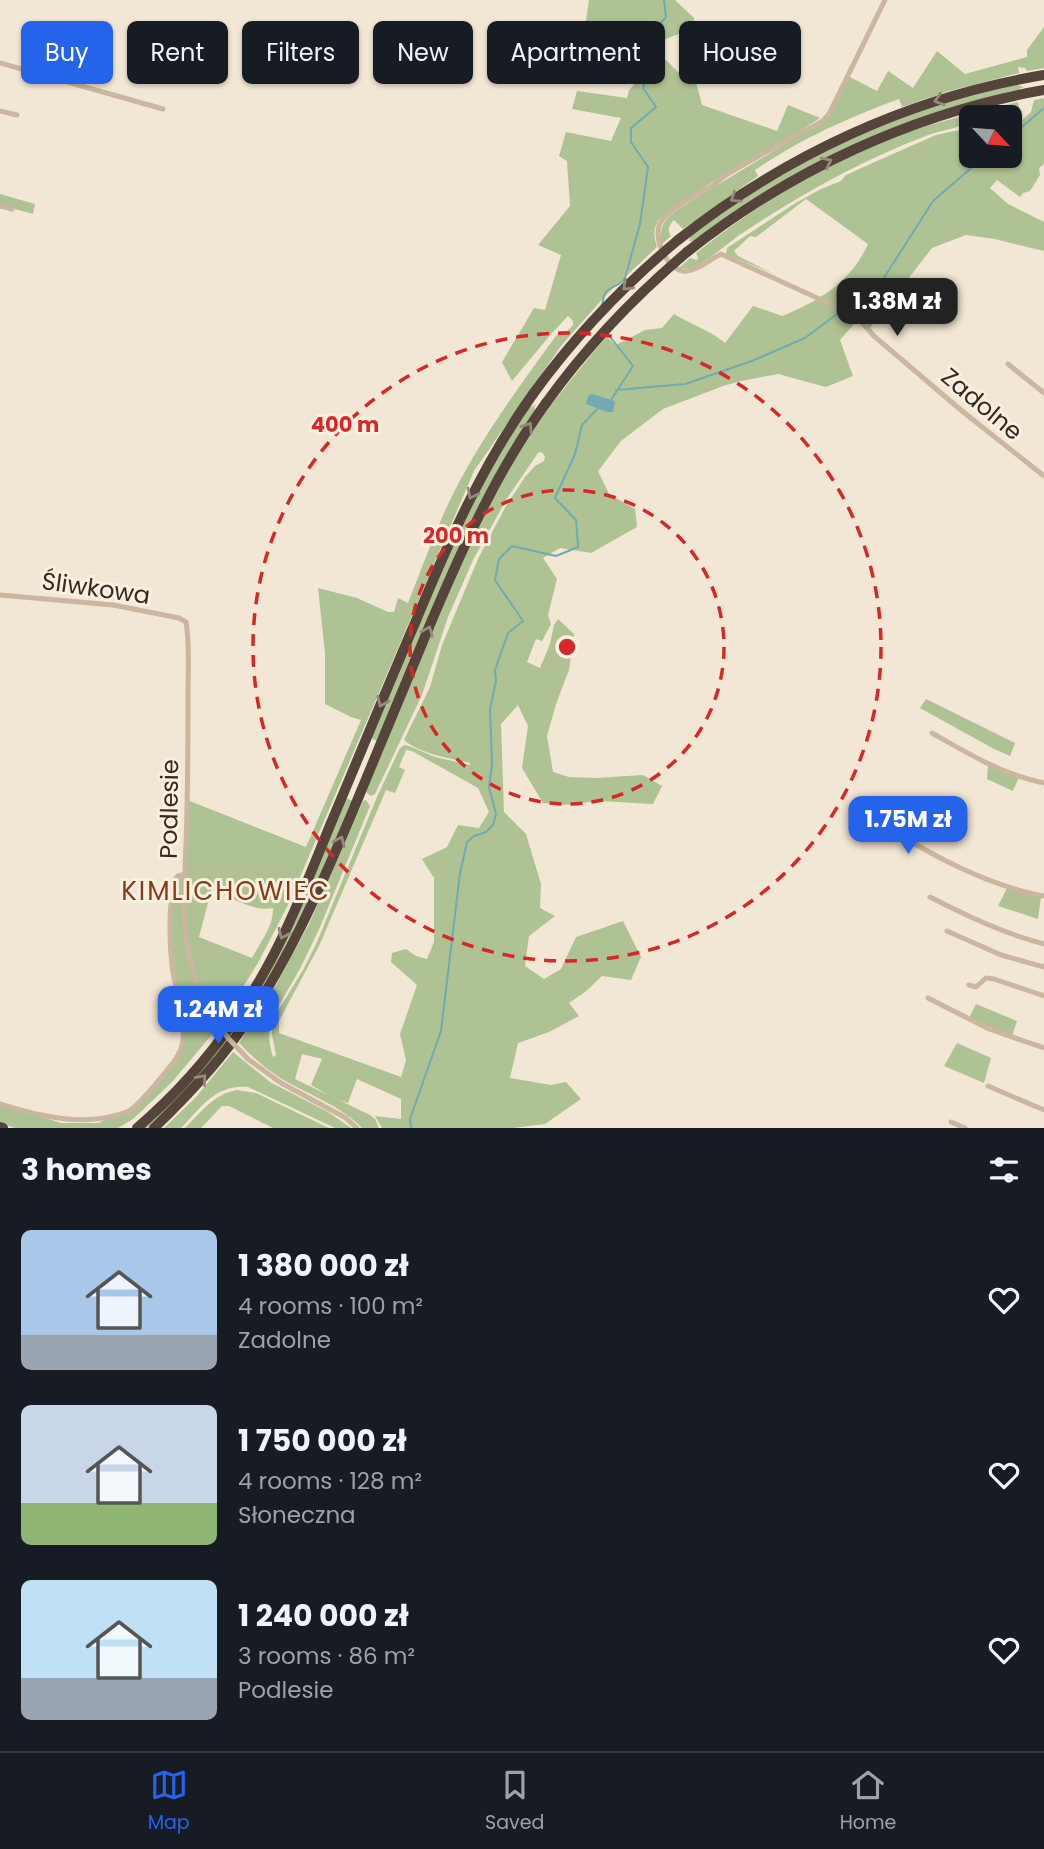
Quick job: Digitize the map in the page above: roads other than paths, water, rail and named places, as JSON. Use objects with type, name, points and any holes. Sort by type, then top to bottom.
[{"type":"highway","points":[[137,1128],[189,1078],[225,1033],[273,956],[458,523],[492,456],[533,394],[568,349],[608,304],[678,240],[719,209],[798,160],[851,133],[933,102],[973,90],[1044,75]]},
{"type":"highway","points":[[154,1128],[223,1054],[260,1002],[288,952],[338,847],[475,521],[512,453],[575,365],[613,322],[688,252],[749,207],[797,178],[841,155],[917,123],[983,103],[1044,90]]},
{"type":"highway","points":[[128,1128],[159,1108]]},
{"type":"street","name":"Zadolne","points":[[885,0],[829,114],[823,121],[724,177],[666,216],[659,223],[657,237],[660,246],[675,268],[682,271],[695,269],[722,254],[826,302],[850,309],[874,336],[1044,476]]},
{"type":"street","points":[[0,63],[163,109]]},
{"type":"street","points":[[0,111],[17,115]]},
{"type":"street","points":[[0,206],[12,209]]},
{"type":"street","points":[[1007,364],[1044,393]]},
{"type":"street","name":"Śliwkowa","points":[[0,595],[113,605],[179,618],[186,622]]},
{"type":"street","name":"Podlesie","points":[[186,622],[188,757],[184,916],[186,943],[198,987],[212,1015],[228,1038],[248,1059],[281,1083],[346,1118],[357,1128]]},
{"type":"street","points":[[932,733],[980,760],[1044,783]]},
{"type":"street","points":[[881,824],[949,863],[1007,886],[1044,896]]},
{"type":"street","points":[[0,1104],[61,1123],[98,1123],[130,1110],[168,1069],[183,1044],[172,965],[170,928],[174,880],[185,874]]},
{"type":"street","points":[[930,897],[985,924],[1044,944]]},
{"type":"street","points":[[947,931],[1001,955],[1044,967]]},
{"type":"street","points":[[969,985],[976,987],[986,978],[994,979],[1044,996]]},
{"type":"street","points":[[928,998],[989,1029],[1044,1048]]},
{"type":"street","points":[[988,1086],[1044,1110]]},
{"type":"street","points":[[951,1122],[965,1128]]},
{"type":"water","points":[[592,394],[615,401],[613,412],[586,404],[588,396]]},
{"type":"waterway","points":[[602,305],[608,290],[625,278],[640,224],[648,167],[631,142],[631,128],[656,107],[643,88],[649,72],[642,44],[666,17],[664,0]]},
{"type":"waterway","points":[[1022,127],[1044,108]]},
{"type":"waterway","points":[[850,304],[882,281],[933,201],[971,168]]},
{"type":"waterway","points":[[616,390],[685,384],[752,361],[805,338],[841,311]]},
{"type":"waterway","points":[[608,334],[633,366],[611,400]]},
{"type":"waterway","points":[[411,1128],[410,1119],[441,1031],[460,873],[467,842],[486,832],[493,825],[496,814],[489,787],[492,764],[490,709],[496,681],[495,670],[508,633],[523,621],[495,580],[499,559],[512,546],[556,556],[578,547],[576,520],[555,498],[575,454],[582,425],[598,408]]},
{"type":"district","name":"KIMLICHOWIEC","points":[[226,891]]}]
